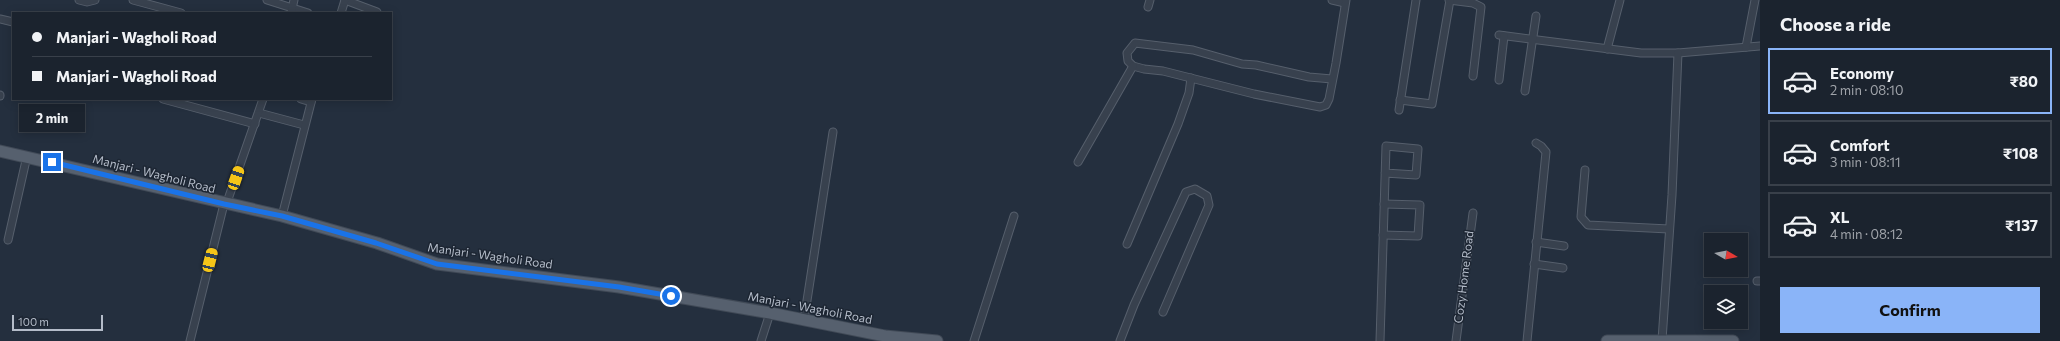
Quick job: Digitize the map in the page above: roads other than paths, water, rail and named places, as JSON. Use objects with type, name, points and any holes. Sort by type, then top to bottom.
[{"type":"main road","name":"Manjari - Wagholi Road","points":[[0,151],[282,216],[376,243],[437,264],[619,287],[770,313],[885,336],[937,341]]},
{"type":"main road","points":[[1607,341],[1733,341]]},
{"type":"street","points":[[80,0],[87,2],[95,0]]},
{"type":"street","points":[[133,0],[177,12]]},
{"type":"street","points":[[266,0],[306,12]]},
{"type":"street","points":[[341,12],[345,0],[377,12]]},
{"type":"street","points":[[1332,0],[1346,2],[1329,99],[1326,105],[1320,107],[1254,94],[1164,71],[1133,66],[1128,61],[1127,53],[1135,43],[1145,42],[1193,50],[1242,64],[1256,65],[1309,77],[1332,79]]},
{"type":"street","points":[[1399,110],[1416,0]]},
{"type":"street","points":[[1400,100],[1432,104],[1450,0],[1473,3],[1481,7],[1473,76]]},
{"type":"street","points":[[1607,50],[1620,0]]},
{"type":"street","points":[[1746,47],[1755,0]]},
{"type":"street","points":[[1525,91],[1536,16]]},
{"type":"street","points":[[0,19],[12,22]]},
{"type":"street","points":[[1499,80],[1502,35],[1607,50],[1678,53],[1760,46]]},
{"type":"street","points":[[1662,340],[1678,53]]},
{"type":"street","points":[[1078,162],[1133,66]]},
{"type":"street","points":[[1127,244],[1178,124],[1189,93],[1191,78]]},
{"type":"street","points":[[167,100],[255,124]]},
{"type":"street","points":[[190,341],[225,204],[263,100]]},
{"type":"street","points":[[282,216],[295,173],[304,126],[312,101]]},
{"type":"street","points":[[259,112],[304,126]]},
{"type":"street","points":[[804,320],[832,132]]},
{"type":"street","points":[[1527,341],[1546,152],[1536,143]]},
{"type":"street","points":[[1380,341],[1383,235],[1385,173],[1386,146],[1418,149],[1416,175],[1385,173]]},
{"type":"street","points":[[8,240],[27,156]]},
{"type":"street","points":[[1585,170],[1581,217],[1588,225],[1669,228]]},
{"type":"street","points":[[1120,341],[1134,305],[1186,192],[1195,190],[1207,196],[1209,205],[1164,312]]},
{"type":"street","points":[[1383,235],[1418,236],[1420,205],[1384,204]]},
{"type":"street","name":"Cozy Home Road","points":[[1456,341],[1473,213]]},
{"type":"street","points":[[974,341],[1014,216]]},
{"type":"street","points":[[1536,242],[1564,246]]},
{"type":"street","points":[[1534,264],[1563,268]]},
{"type":"street","points":[[761,341],[770,313]]}]
